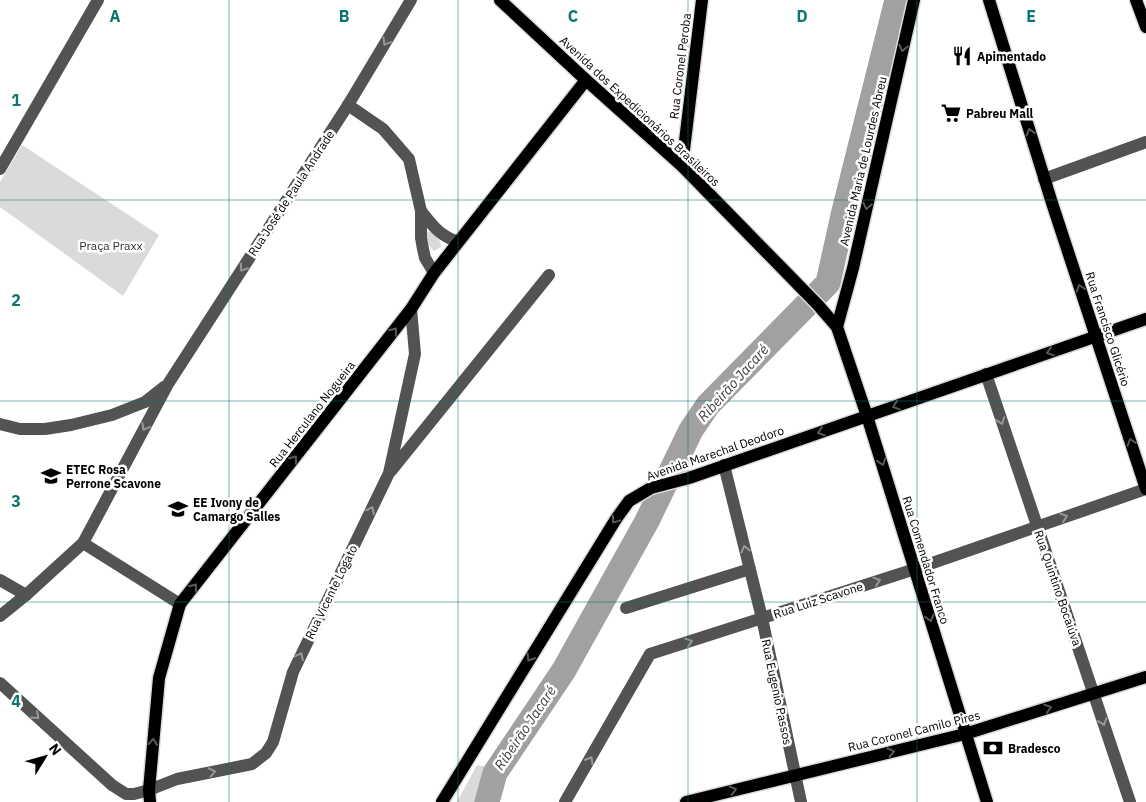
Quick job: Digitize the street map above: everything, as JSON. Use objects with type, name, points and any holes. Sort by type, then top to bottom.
[{"type":"main road","name":"Avenida dos Expedicionários Brasileiros","points":[[500,0],[682,166],[818,305],[837,328]]},
{"type":"main road","name":"Rua Coronel Peroba","points":[[682,166],[702,0]]},
{"type":"main road","name":"Avenida Maria de Lourdes Abreu","points":[[837,328],[853,268],[914,0]]},
{"type":"main road","name":"Rua Francisco Glicério","points":[[989,0],[1044,179],[1146,489]]},
{"type":"main road","points":[[1136,0],[1146,27]]},
{"type":"main road","name":"Rua Herculano Nogueira","points":[[149,796],[159,678],[180,604],[411,309],[434,273],[458,242],[586,80]]},
{"type":"main road","name":"Avenida Marechal Deodoro","points":[[443,801],[616,519],[629,501],[651,488],[689,478],[1146,319]]},
{"type":"main road","name":"Rua Comendador Franco","points":[[837,328],[867,416],[987,802]]},
{"type":"main road","name":"Rua Coronel Camilo Pires","points":[[686,802],[965,734],[1146,677]]},
{"type":"street","points":[[0,170],[98,0]]},
{"type":"street","name":"Rua José de Paula Andrade","points":[[168,384],[348,105],[411,0]]},
{"type":"street","points":[[348,105],[383,129],[409,159],[422,211],[421,238],[423,249],[434,273]]},
{"type":"street","points":[[1044,179],[1146,142]]},
{"type":"street","points":[[422,211],[437,231],[458,242]]},
{"type":"street","points":[[389,473],[549,275]]},
{"type":"street","name":"Rua Vicente Logato","points":[[0,683],[118,789],[126,794],[149,796],[177,780],[252,764],[266,753],[273,742],[293,672],[389,473],[415,354],[411,309]]},
{"type":"street","name":"Rua Quintino Bocaiúva","points":[[986,374],[1130,802]]},
{"type":"street","points":[[0,424],[20,429],[45,429],[71,425],[112,414],[145,402],[168,384]]},
{"type":"street","points":[[0,616],[83,543],[168,384]]},
{"type":"street","name":"Rua Eugenio Passos","points":[[724,466],[762,618],[801,802]]},
{"type":"street","name":"Rua Luiz Scavone","points":[[566,802],[650,654],[915,569],[1146,489]]},
{"type":"street","points":[[83,543],[180,604]]},
{"type":"street","points":[[626,608],[750,569]]},
{"type":"street","points":[[0,580],[26,595]]},
{"type":"green space","name":"Praça Praxx","points":[[22,145],[159,235],[123,296],[0,207],[0,182]]},
{"type":"green space","points":[[430,231],[435,234],[441,244],[441,247],[434,251],[426,242],[426,233]]},
{"type":"green space","points":[[477,765],[487,767],[479,802],[457,802]]},
{"type":"waterway","name":"Ribeirão Jacaré","points":[[487,802],[495,773],[564,670],[647,521],[691,430],[708,405],[828,283],[844,211],[897,0]]},
{"type":"place","name":"Apimentado","points":[[962,56]]},
{"type":"place","name":"Pabreu Mall","points":[[951,113]]},
{"type":"place","name":"ETEC Rosa Perrone Scavone","points":[[51,476]]},
{"type":"place","name":"EE Ivony de Camargo Salles","points":[[178,509]]},
{"type":"place","name":"Bradesco","points":[[993,748]]}]
